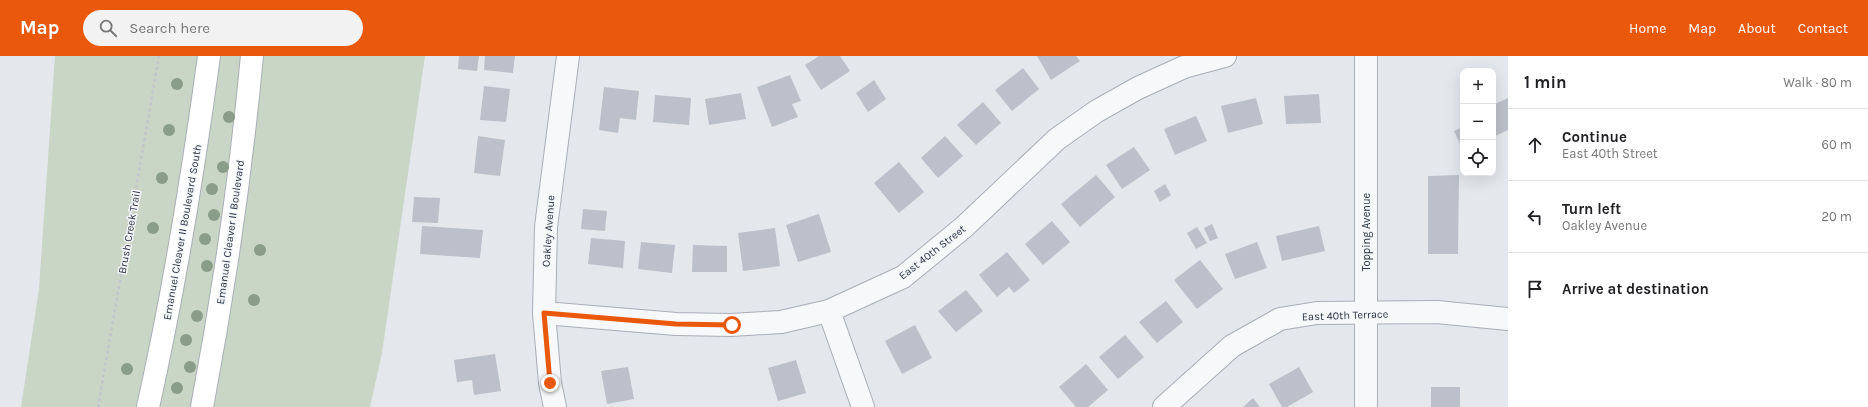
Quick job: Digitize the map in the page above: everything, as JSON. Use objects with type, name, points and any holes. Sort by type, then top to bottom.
[{"type":"main road","name":"Emanuel Cleaver II Boulevard South","points":[[148,407],[165,333],[196,152],[209,56]]},
{"type":"main road","name":"Emanuel Cleaver II Boulevard","points":[[202,407],[221,299],[247,112],[252,56]]},
{"type":"street","name":"Oakley Avenue","points":[[555,407],[550,383],[544,313],[546,227],[568,56]]},
{"type":"street","name":"East 40th Street","points":[[544,313],[676,324],[732,325],[781,322],[829,311],[903,277],[964,227],[1057,139],[1097,111],[1138,88],[1184,67],[1225,56]]},
{"type":"street","name":"Topping Avenue","points":[[1366,56],[1366,407]]},
{"type":"street","points":[[829,311],[863,407]]},
{"type":"street","name":"East 40th Terrace","points":[[1164,407],[1232,346],[1280,319],[1316,314],[1438,312],[1508,319]]},
{"type":"path","name":"Brush Creek Trail","points":[[98,407],[159,56]]},
{"type":"green space","points":[[55,56],[425,56],[382,353],[370,407],[21,407],[39,289]]},
{"type":"building","points":[[459,56],[479,56],[477,71],[458,69]]},
{"type":"building","points":[[485,56],[515,56],[513,73],[484,70]]},
{"type":"building","points":[[819,56],[840,56],[850,71],[821,90],[805,65]]},
{"type":"building","points":[[1037,56],[1076,56],[1080,61],[1051,80]]},
{"type":"building","points":[[1023,68],[1039,89],[1012,111],[995,90]]},
{"type":"building","points":[[790,75],[801,101],[792,104],[798,117],[772,127],[757,87]]},
{"type":"building","points":[[874,80],[886,99],[868,112],[856,93]]},
{"type":"building","points":[[484,86],[510,89],[506,122],[480,120]]},
{"type":"building","points":[[604,87],[639,91],[636,120],[620,118],[618,133],[599,130]]},
{"type":"building","points":[[741,93],[746,119],[709,125],[705,99]]},
{"type":"building","points":[[1319,94],[1321,123],[1286,124],[1284,96]]},
{"type":"building","points":[[655,95],[691,98],[689,125],[653,122]]},
{"type":"building","points":[[1256,98],[1263,124],[1228,133],[1221,106]]},
{"type":"building","points":[[1508,98],[1508,130],[1496,136],[1496,104]]},
{"type":"building","points":[[983,102],[1001,123],[976,145],[957,125]]},
{"type":"building","points":[[1196,116],[1207,141],[1175,155],[1164,129]]},
{"type":"building","points":[[1460,128],[1460,144],[1454,131]]},
{"type":"building","points":[[478,136],[505,140],[500,176],[474,173]]},
{"type":"building","points":[[945,136],[963,156],[938,178],[921,158]]},
{"type":"building","points":[[1134,147],[1150,170],[1122,189],[1106,165]]},
{"type":"building","points":[[899,162],[924,192],[899,213],[874,183]]},
{"type":"building","points":[[1096,175],[1115,197],[1080,227],[1061,204]]},
{"type":"building","points":[[1459,175],[1458,254],[1428,254],[1428,176]]},
{"type":"building","points":[[1165,184],[1171,195],[1160,202],[1154,191]]},
{"type":"building","points":[[414,197],[440,198],[438,223],[412,222]]},
{"type":"building","points":[[583,209],[607,211],[605,231],[581,229]]},
{"type":"building","points":[[819,214],[831,252],[798,262],[786,225]]},
{"type":"building","points":[[1052,221],[1070,242],[1043,265],[1025,244]]},
{"type":"building","points":[[1212,224],[1218,238],[1210,241],[1204,228]]},
{"type":"building","points":[[422,226],[483,230],[480,258],[420,254]]},
{"type":"building","points":[[1319,226],[1325,251],[1282,261],[1276,236]]},
{"type":"building","points":[[1197,227],[1207,243],[1196,249],[1187,233]]},
{"type":"building","points":[[775,228],[780,266],[743,271],[738,233]]},
{"type":"building","points":[[591,238],[625,241],[623,268],[588,264]]},
{"type":"building","points":[[641,242],[675,245],[672,273],[638,269]]},
{"type":"building","points":[[1257,242],[1267,268],[1235,279],[1225,254]]},
{"type":"building","points":[[693,245],[727,246],[727,272],[692,272]]},
{"type":"building","points":[[1007,252],[1030,280],[1014,293],[1009,287],[997,297],[979,275]]},
{"type":"building","points":[[1200,260],[1223,289],[1197,309],[1174,280]]},
{"type":"building","points":[[966,290],[983,311],[956,332],[938,311]]},
{"type":"building","points":[[1166,301],[1183,322],[1157,343],[1139,322]]},
{"type":"building","points":[[915,325],[932,358],[902,374],[885,341]]},
{"type":"building","points":[[1125,335],[1144,357],[1118,379],[1099,357]]},
{"type":"building","points":[[495,354],[501,391],[474,395],[472,380],[457,382],[454,360]]},
{"type":"building","points":[[796,360],[806,393],[778,401],[768,368]]},
{"type":"building","points":[[1086,364],[1108,390],[1088,407],[1076,407],[1059,387]]},
{"type":"building","points":[[628,367],[634,399],[607,404],[601,371]]},
{"type":"building","points":[[1299,367],[1313,392],[1287,407],[1282,407],[1269,384]]},
{"type":"building","points":[[1431,387],[1460,387],[1460,407],[1431,407]]},
{"type":"building","points":[[1253,398],[1260,407],[1243,407]]},
{"type":"route","points":[[550,383],[544,313],[676,324],[732,325]]}]
